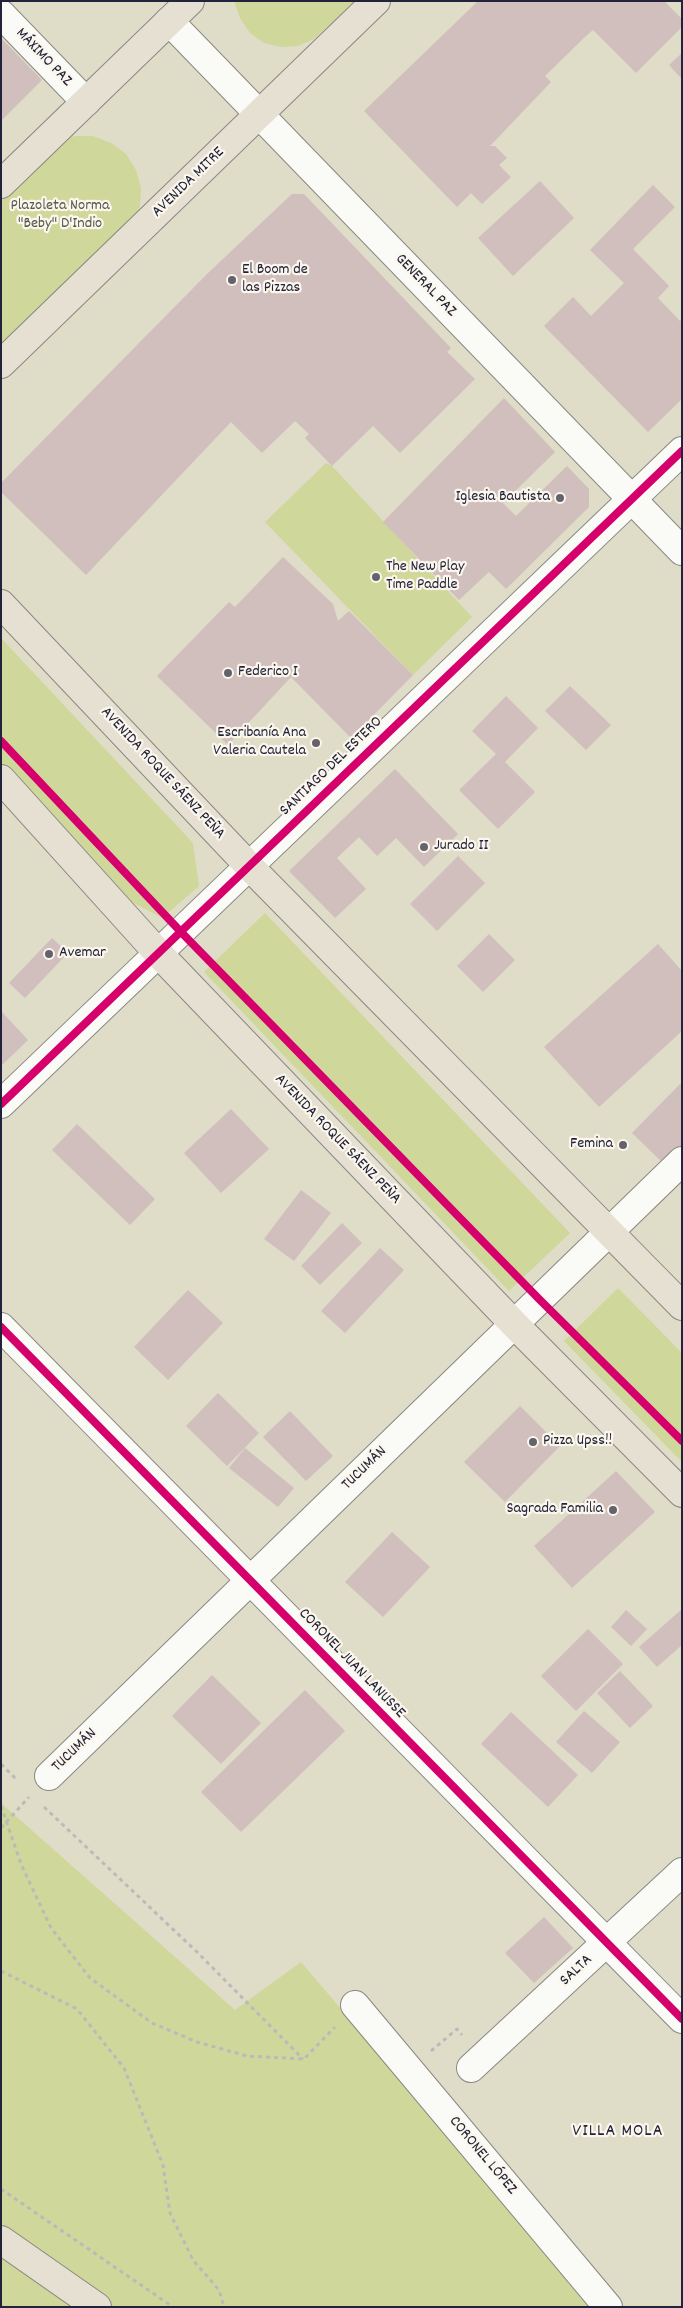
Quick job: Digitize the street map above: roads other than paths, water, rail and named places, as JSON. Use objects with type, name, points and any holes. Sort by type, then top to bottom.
[{"type":"main road","points":[[1,184],[190,1]]},
{"type":"main road","name":"AVENIDA MITRE","points":[[1,364],[376,1]]},
{"type":"main road","name":"AVENIDA ROQUE SÁENZ PEÑA","points":[[1,604],[248,866],[682,1306]]},
{"type":"main road","name":"AVENIDA ROQUE SÁENZ PEÑA","points":[[1,779],[159,954],[514,1324],[682,1493]]},
{"type":"main road","points":[[1,2240],[97,2307]]},
{"type":"street","name":"MÁXIMO PAZ","points":[[1,14],[86,102]]},
{"type":"street","name":"GENERAL PAZ","points":[[169,21],[682,551]]},
{"type":"street","name":"SANTIAGO DEL ESTERO","points":[[1,1104],[682,451]]},
{"type":"street","name":"TUCUMÁN","points":[[35,1787],[682,1162]]},
{"type":"street","name":"CORONEL JUAN LANUSSE","points":[[1,1327],[682,2020]]},
{"type":"street","name":"SALTA","points":[[471,2068],[607,1944],[682,1872]]},
{"type":"street","name":"CORONEL LÓPEZ","points":[[355,2005],[608,2307]]},
{"type":"place","name":"El Boom de las Pizzas","points":[[232,280]]},
{"type":"place","name":"Iglesia Bautista","points":[[560,498]]},
{"type":"place","name":"The New Play Time Paddle","points":[[376,577]]},
{"type":"place","name":"Federico I","points":[[228,673]]},
{"type":"place","name":"Escribanía Ana Valeria Cautela","points":[[316,743]]},
{"type":"place","name":"Jurado II","points":[[424,847]]},
{"type":"place","name":"Avemar","points":[[49,954]]},
{"type":"place","name":"Femina","points":[[623,1145]]},
{"type":"place","name":"Pizza Upss!!","points":[[533,1442]]},
{"type":"place","name":"Sagrada Familia","points":[[613,1510]]},
{"type":"district","name":"VILLA MOLA","points":[[618,2133]]},
{"type":"park label","name":"Plazoleta Norma \"Beby\" D'Indio","points":[[60,216]]}]
